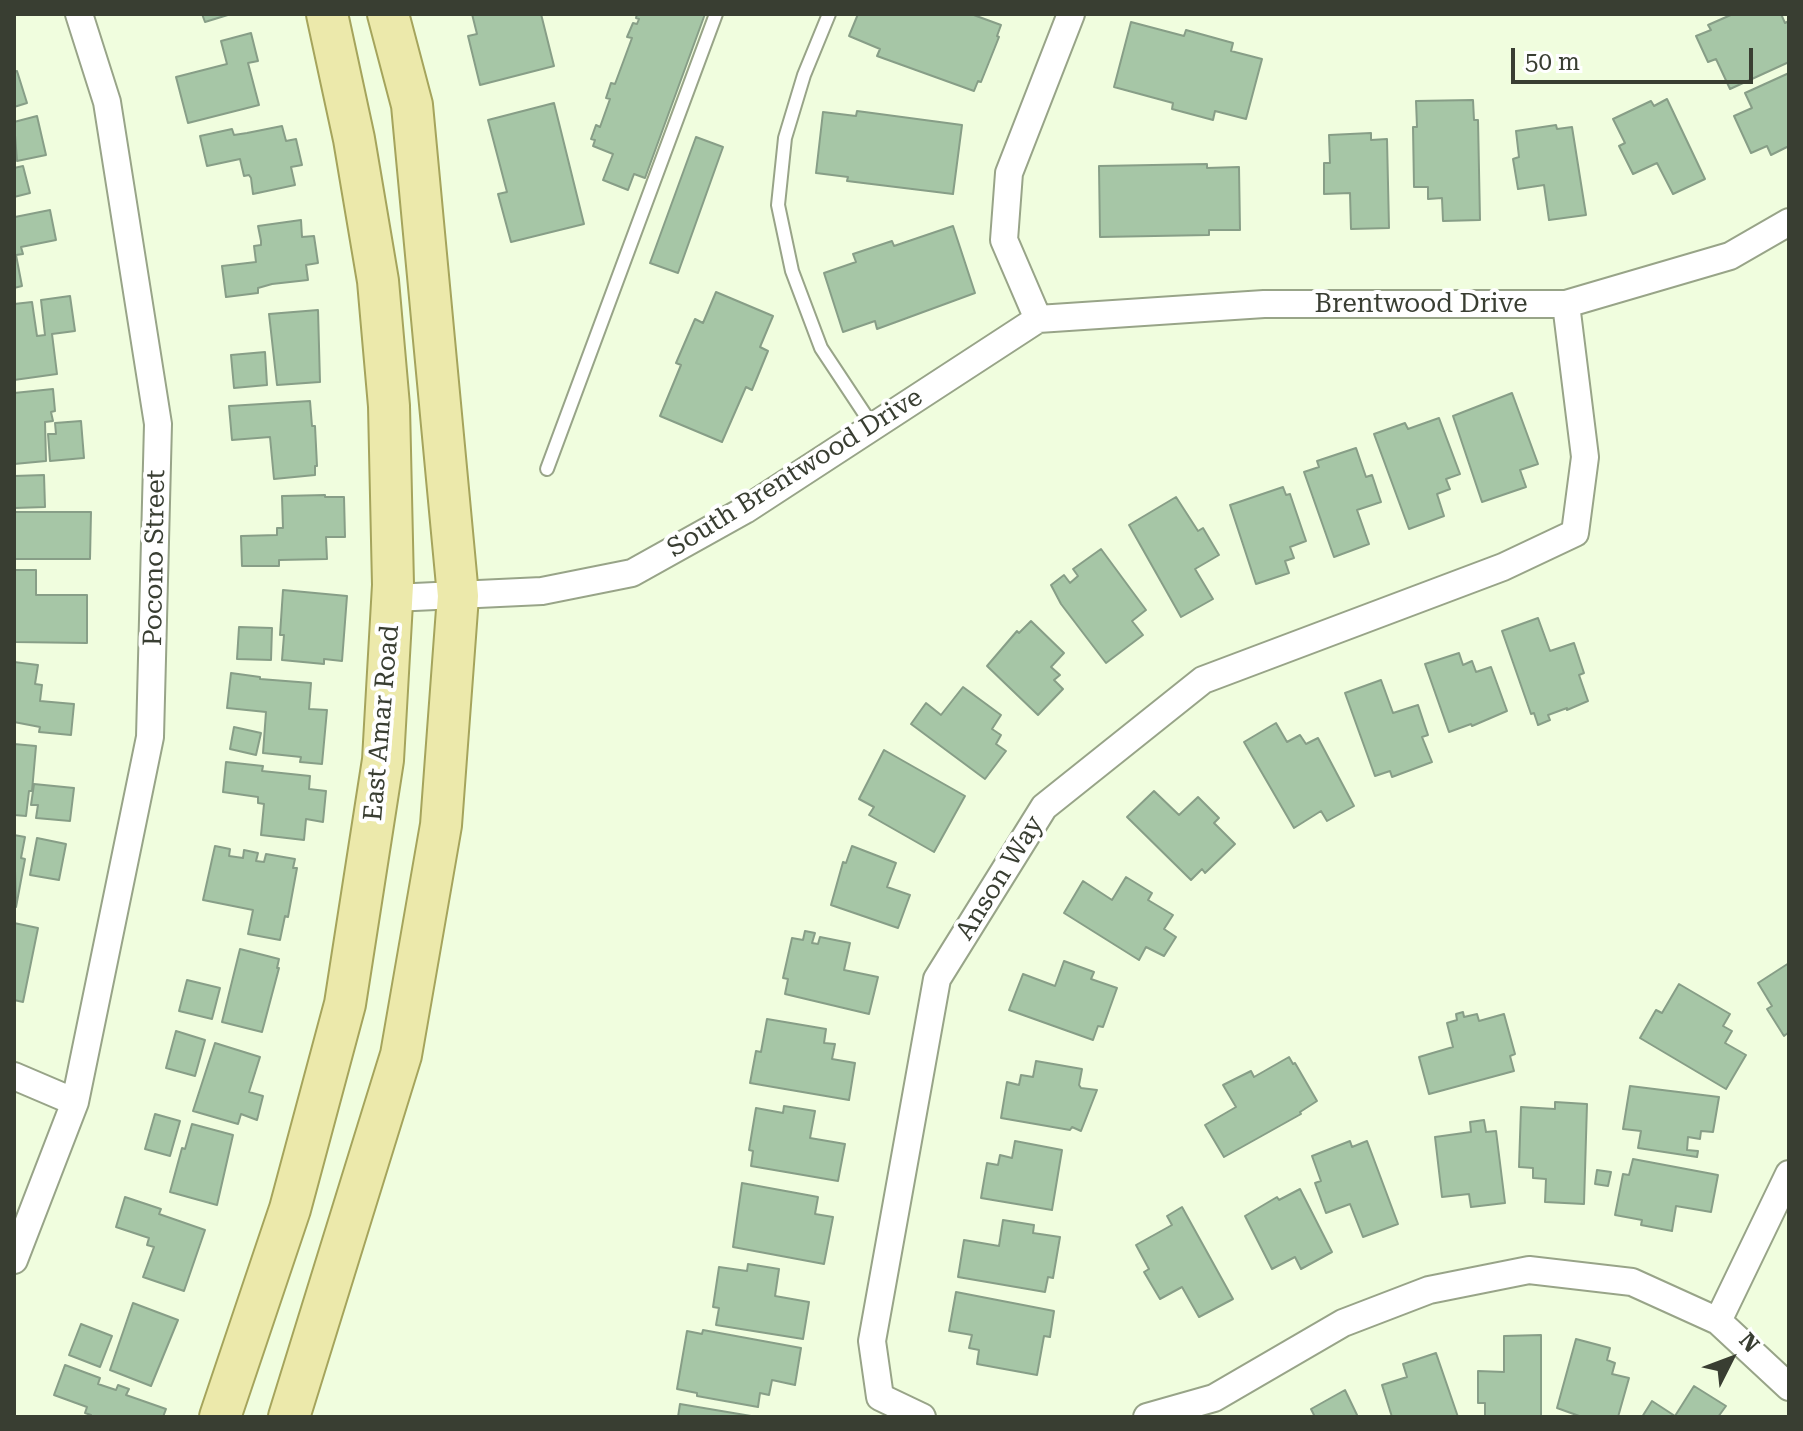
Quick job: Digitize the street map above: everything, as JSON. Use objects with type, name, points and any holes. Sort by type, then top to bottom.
[{"type":"main road","name":"East Amar Road","points":[[220,1417],[290,1209],[345,1004],[383,760],[393,598],[391,443],[378,281],[354,139],[327,14]]},
{"type":"main road","points":[[289,1417],[401,1055],[441,825],[458,596],[412,105],[388,14]]},
{"type":"street","name":"Pocono Street","points":[[14,1260],[75,1102],[150,737],[158,424],[107,102],[79,14]]},
{"type":"street","points":[[1038,319],[1004,240],[1009,173],[1071,14]]},
{"type":"street","name":"Brentwood Drive","points":[[1038,319],[1264,304],[1566,304],[1730,256],[1789,222]]},
{"type":"street","name":"Anson Way","points":[[922,1417],[880,1397],[872,1341],[937,979],[1044,807],[1203,680],[1503,567],[1575,533],[1585,457],[1566,304]]},
{"type":"street","name":"South Brentwood Drive","points":[[393,598],[542,591],[632,573],[745,510],[1038,319]]},
{"type":"street","points":[[14,1076],[75,1102]]},
{"type":"street","points":[[1718,1321],[1789,1174]]},
{"type":"street","points":[[1147,1417],[1214,1398],[1343,1323],[1429,1290],[1529,1270],[1632,1282],[1718,1321],[1789,1387]]},
{"type":"lane","points":[[547,469],[716,14]]},
{"type":"lane","points":[[829,14],[804,75],[785,138],[778,205],[792,271],[821,348],[872,425]]},
{"type":"building","points":[[202,14],[231,14],[205,22]]},
{"type":"building","points":[[472,14],[541,14],[554,66],[480,85],[468,36],[477,34]]},
{"type":"building","points":[[637,14],[705,14],[645,178],[634,174],[628,190],[603,180],[613,154],[593,146],[595,140],[591,139],[596,125],[600,127],[610,99],[606,98],[611,83],[615,84],[632,38],[627,37],[633,23],[637,24],[639,19],[636,18]]},
{"type":"building","points":[[858,14],[971,14],[1001,25],[981,82],[978,81],[974,91],[877,56],[880,49],[849,36]]},
{"type":"building","points":[[1733,14],[1781,14],[1785,23],[1789,21],[1789,62],[1730,89],[1716,59],[1708,62],[1696,36],[1711,30],[1708,25]]},
{"type":"building","points":[[1131,22],[1184,36],[1186,30],[1233,43],[1231,51],[1262,59],[1246,119],[1215,111],[1213,120],[1172,109],[1173,103],[1114,87]]},
{"type":"building","points":[[251,33],[258,61],[248,63],[259,105],[188,123],[176,77],[227,64],[221,41]]},
{"type":"building","points":[[17,71],[27,103],[14,107],[14,72]]},
{"type":"building","points":[[1789,73],[1789,146],[1771,155],[1767,146],[1751,153],[1734,116],[1752,108],[1745,93]]},
{"type":"building","points":[[1667,99],[1705,179],[1673,194],[1657,163],[1633,174],[1619,146],[1625,143],[1613,119],[1651,101],[1654,106]]},
{"type":"building","points":[[1473,100],[1474,120],[1478,120],[1480,220],[1443,221],[1442,198],[1428,199],[1428,187],[1414,187],[1416,101]]},
{"type":"building","points":[[554,103],[584,224],[511,242],[498,194],[507,192],[488,120]]},
{"type":"building","points":[[857,111],[962,125],[953,194],[847,181],[848,177],[816,173],[823,112],[856,116]]},
{"type":"building","points":[[37,116],[46,155],[17,161],[14,122]]},
{"type":"building","points":[[1556,125],[1557,129],[1572,127],[1586,215],[1549,220],[1544,185],[1518,189],[1513,159],[1519,157],[1516,131]]},
{"type":"building","points":[[282,126],[286,141],[296,139],[302,165],[291,167],[295,185],[253,194],[251,178],[244,176],[240,159],[207,166],[200,136],[232,129],[234,135]]},
{"type":"building","points":[[1371,133],[1371,140],[1387,139],[1389,228],[1351,229],[1350,193],[1324,194],[1324,163],[1330,163],[1329,135]]},
{"type":"building","points":[[696,137],[723,147],[678,273],[650,263]]},
{"type":"building","points":[[1207,164],[1207,168],[1239,167],[1240,230],[1209,230],[1209,235],[1100,237],[1099,166]]},
{"type":"building","points":[[23,166],[30,193],[14,197],[14,168]]},
{"type":"building","points":[[50,210],[56,240],[21,247],[23,254],[16,255],[22,286],[14,288],[15,217]]},
{"type":"building","points":[[301,220],[302,237],[314,236],[318,263],[306,265],[308,280],[272,284],[258,288],[258,293],[226,297],[222,266],[256,262],[254,246],[261,245],[258,226]]},
{"type":"building","points":[[953,226],[975,293],[877,329],[875,321],[843,332],[824,273],[856,262],[853,254],[892,241],[894,246]]},
{"type":"building","points":[[716,292],[773,316],[760,347],[768,351],[752,390],[746,387],[722,442],[660,416],[681,365],[676,363],[695,319],[703,323]]},
{"type":"building","points":[[70,296],[75,331],[52,334],[57,374],[14,380],[14,304],[32,302],[37,336],[45,335],[41,300]]},
{"type":"building","points":[[318,310],[320,382],[277,385],[269,314]]},
{"type":"building","points":[[265,352],[267,385],[234,388],[231,355]]},
{"type":"building","points":[[53,389],[53,421],[45,422],[46,461],[14,464],[14,393]]},
{"type":"building","points":[[1512,393],[1538,464],[1520,470],[1526,487],[1482,502],[1453,416]]},
{"type":"building","points":[[310,401],[312,426],[315,426],[315,475],[274,479],[270,437],[232,440],[229,406]]},
{"type":"building","points":[[1439,418],[1460,474],[1446,479],[1450,489],[1437,494],[1444,516],[1409,529],[1374,434],[1405,423],[1408,429]]},
{"type":"building","points":[[81,421],[84,458],[50,461],[48,434],[56,434],[55,423]]},
{"type":"building","points":[[1356,448],[1366,477],[1372,475],[1381,502],[1357,510],[1369,544],[1334,557],[1304,472],[1319,467],[1317,461]]},
{"type":"building","points":[[44,475],[45,507],[14,508],[14,476]]},
{"type":"building","points":[[1283,487],[1286,495],[1290,494],[1306,541],[1290,547],[1294,558],[1285,561],[1289,573],[1256,584],[1230,505]]},
{"type":"building","points":[[282,496],[344,497],[345,537],[326,537],[327,559],[279,560],[279,566],[242,566],[241,536],[277,535],[277,528],[283,528]]},
{"type":"building","points":[[1176,497],[1198,531],[1203,528],[1219,555],[1195,569],[1213,599],[1181,617],[1129,525]]},
{"type":"building","points":[[15,512],[91,512],[90,559],[15,559]]},
{"type":"building","points":[[1101,549],[1146,610],[1132,621],[1143,635],[1106,663],[1061,604],[1051,585],[1064,575],[1070,583],[1078,576],[1073,569]]},
{"type":"building","points":[[14,570],[36,570],[36,595],[87,595],[87,643],[14,642]]},
{"type":"building","points":[[283,590],[347,596],[342,661],[324,659],[324,664],[282,660]]},
{"type":"building","points":[[1538,618],[1550,651],[1574,643],[1584,673],[1579,675],[1588,701],[1548,715],[1550,720],[1538,725],[1534,713],[1531,714],[1502,631]]},
{"type":"building","points":[[1031,621],[1064,653],[1051,667],[1060,675],[1054,680],[1063,689],[1038,715],[987,666],[1017,631],[1019,633]]},
{"type":"building","points":[[239,627],[272,628],[271,660],[237,659]]},
{"type":"building","points":[[1459,653],[1463,665],[1472,661],[1476,672],[1491,667],[1507,711],[1449,732],[1425,664]]},
{"type":"building","points":[[14,662],[38,665],[35,684],[42,685],[40,701],[74,704],[71,735],[39,732],[40,727],[14,722]]},
{"type":"building","points":[[231,673],[311,683],[309,709],[327,710],[322,764],[300,762],[301,757],[263,753],[266,712],[227,708]]},
{"type":"building","points":[[1381,680],[1393,713],[1418,705],[1428,735],[1422,737],[1432,762],[1392,777],[1390,771],[1375,776],[1345,693]]},
{"type":"building","points":[[963,687],[1001,715],[992,729],[1001,735],[996,744],[1006,751],[985,779],[911,724],[926,703],[941,715]]},
{"type":"building","points":[[1276,723],[1287,742],[1300,735],[1306,744],[1318,738],[1354,806],[1327,821],[1321,811],[1294,828],[1244,742]]},
{"type":"building","points":[[234,727],[261,733],[256,755],[230,749]]},
{"type":"building","points":[[14,744],[36,746],[32,791],[29,791],[26,816],[14,815]]},
{"type":"building","points":[[884,750],[965,796],[934,852],[869,815],[874,807],[859,799]]},
{"type":"building","points":[[226,762],[263,766],[262,771],[310,776],[309,789],[326,791],[323,822],[306,819],[304,840],[261,835],[264,804],[258,803],[258,797],[223,792]]},
{"type":"building","points":[[34,784],[74,788],[70,821],[36,818],[38,805],[31,805]]},
{"type":"building","points":[[1154,791],[1179,815],[1198,797],[1219,818],[1214,823],[1235,844],[1205,873],[1202,869],[1191,880],[1127,817]]},
{"type":"building","points":[[14,835],[25,837],[21,858],[25,859],[16,907]]},
{"type":"building","points":[[37,838],[66,844],[59,880],[30,875]]},
{"type":"building","points":[[215,846],[230,849],[229,856],[243,858],[244,850],[258,853],[256,861],[264,862],[266,854],[295,859],[293,868],[297,868],[288,917],[285,916],[280,940],[248,934],[253,910],[203,900]]},
{"type":"building","points":[[852,846],[896,863],[887,887],[910,895],[898,928],[831,905],[843,862],[846,863]]},
{"type":"building","points":[[1126,877],[1152,893],[1148,900],[1173,915],[1164,929],[1176,937],[1164,956],[1146,947],[1139,960],[1064,913],[1083,881],[1112,900]]},
{"type":"building","points":[[14,923],[38,928],[23,1002],[14,1000]]},
{"type":"building","points":[[805,931],[815,933],[812,943],[818,944],[820,937],[850,943],[844,970],[878,977],[869,1014],[785,994],[788,979],[783,978],[792,938],[803,940]]},
{"type":"building","points":[[240,949],[279,959],[262,1032],[222,1022]]},
{"type":"building","points":[[1064,961],[1094,972],[1091,979],[1117,988],[1103,1027],[1098,1026],[1093,1040],[1009,1010],[1023,974],[1055,986]]},
{"type":"building","points":[[1789,963],[1789,1032],[1784,1036],[1767,1009],[1772,1006],[1758,983]]},
{"type":"building","points":[[187,980],[220,988],[212,1019],[179,1011]]},
{"type":"building","points":[[1679,984],[1730,1014],[1723,1026],[1732,1031],[1725,1043],[1746,1055],[1726,1089],[1640,1038],[1656,1010],[1662,1013]]},
{"type":"building","points":[[1463,1012],[1464,1017],[1477,1014],[1479,1021],[1504,1014],[1515,1054],[1510,1056],[1514,1071],[1429,1094],[1419,1057],[1453,1047],[1447,1023],[1457,1020],[1456,1014]]},
{"type":"building","points":[[767,1019],[826,1029],[824,1043],[835,1044],[832,1059],[855,1063],[849,1100],[750,1083],[756,1051],[761,1052]]},
{"type":"building","points":[[176,1031],[205,1040],[195,1076],[166,1068]]},
{"type":"building","points":[[215,1043],[260,1057],[249,1092],[263,1096],[257,1120],[241,1114],[238,1124],[193,1111]]},
{"type":"building","points":[[1289,1057],[1317,1101],[1301,1114],[1224,1157],[1205,1125],[1236,1107],[1223,1085],[1251,1071],[1254,1077]]},
{"type":"building","points":[[1036,1061],[1082,1069],[1081,1088],[1097,1090],[1081,1131],[1072,1127],[1070,1130],[1001,1118],[1007,1082],[1019,1085],[1021,1075],[1033,1077]]},
{"type":"building","points":[[1630,1086],[1719,1097],[1713,1132],[1701,1131],[1700,1139],[1688,1137],[1687,1150],[1698,1151],[1697,1157],[1638,1148],[1641,1131],[1623,1129]]},
{"type":"building","points":[[1555,1102],[1587,1104],[1584,1204],[1545,1202],[1546,1179],[1533,1178],[1533,1168],[1519,1167],[1521,1107],[1555,1109]]},
{"type":"building","points":[[784,1106],[815,1111],[810,1138],[845,1144],[838,1181],[751,1166],[753,1151],[749,1150],[756,1108],[783,1113]]},
{"type":"building","points":[[155,1114],[180,1121],[170,1156],[145,1149]]},
{"type":"building","points":[[1484,1120],[1486,1132],[1496,1131],[1505,1203],[1471,1207],[1469,1194],[1442,1197],[1435,1137],[1471,1132],[1470,1122]]},
{"type":"building","points":[[192,1124],[233,1135],[217,1205],[170,1192]]},
{"type":"building","points":[[1015,1141],[1062,1150],[1052,1210],[981,1198],[987,1163],[998,1165],[1000,1155],[1012,1158]]},
{"type":"building","points":[[1350,1141],[1352,1147],[1367,1141],[1398,1224],[1363,1237],[1350,1204],[1326,1213],[1315,1183],[1321,1181],[1312,1156]]},
{"type":"building","points":[[1633,1159],[1718,1175],[1711,1212],[1676,1206],[1672,1231],[1641,1225],[1642,1220],[1615,1215],[1623,1174],[1629,1175]]},
{"type":"building","points":[[1597,1170],[1611,1172],[1608,1186],[1595,1184]]},
{"type":"building","points":[[742,1183],[818,1197],[815,1214],[833,1217],[824,1264],[733,1247]]},
{"type":"building","points":[[1300,1189],[1332,1252],[1301,1269],[1295,1257],[1272,1269],[1245,1216],[1277,1197],[1279,1200]]},
{"type":"building","points":[[125,1197],[161,1209],[159,1214],[205,1230],[184,1291],[143,1277],[154,1247],[147,1245],[149,1238],[116,1227]]},
{"type":"building","points":[[1182,1207],[1233,1299],[1199,1317],[1182,1287],[1160,1299],[1144,1272],[1149,1269],[1136,1245],[1172,1225],[1167,1216]]},
{"type":"building","points":[[1003,1220],[1034,1225],[1033,1233],[1060,1237],[1053,1278],[1048,1277],[1045,1292],[958,1277],[964,1240],[999,1246]]},
{"type":"building","points":[[748,1264],[779,1269],[775,1296],[809,1302],[803,1339],[716,1325],[719,1308],[713,1307],[719,1267],[747,1271]]},
{"type":"building","points":[[956,1292],[1054,1311],[1050,1337],[1044,1336],[1037,1375],[977,1364],[979,1350],[969,1348],[972,1335],[949,1331]]},
{"type":"building","points":[[133,1303],[178,1320],[151,1386],[110,1370]]},
{"type":"building","points":[[81,1324],[112,1336],[100,1367],[69,1355]]},
{"type":"building","points":[[703,1330],[801,1348],[795,1385],[772,1380],[769,1395],[760,1393],[758,1407],[697,1396],[697,1393],[677,1389],[687,1331],[702,1334]]},
{"type":"building","points":[[1541,1335],[1541,1417],[1485,1417],[1485,1403],[1478,1403],[1478,1371],[1504,1372],[1504,1336]]},
{"type":"building","points":[[1576,1339],[1610,1348],[1607,1360],[1615,1363],[1612,1374],[1629,1378],[1618,1417],[1582,1417],[1557,1408]]},
{"type":"building","points":[[1436,1353],[1458,1417],[1392,1417],[1382,1385],[1407,1377],[1403,1364]]},
{"type":"building","points":[[65,1365],[100,1378],[98,1384],[116,1390],[118,1385],[129,1389],[126,1395],[166,1409],[163,1417],[90,1417],[85,1413],[87,1407],[54,1395]]},
{"type":"building","points":[[1694,1386],[1726,1406],[1718,1417],[1642,1417],[1652,1401],[1675,1416]]},
{"type":"building","points":[[1345,1390],[1358,1417],[1315,1417],[1311,1409]]},
{"type":"building","points":[[680,1404],[751,1416],[751,1417],[678,1417]]}]
